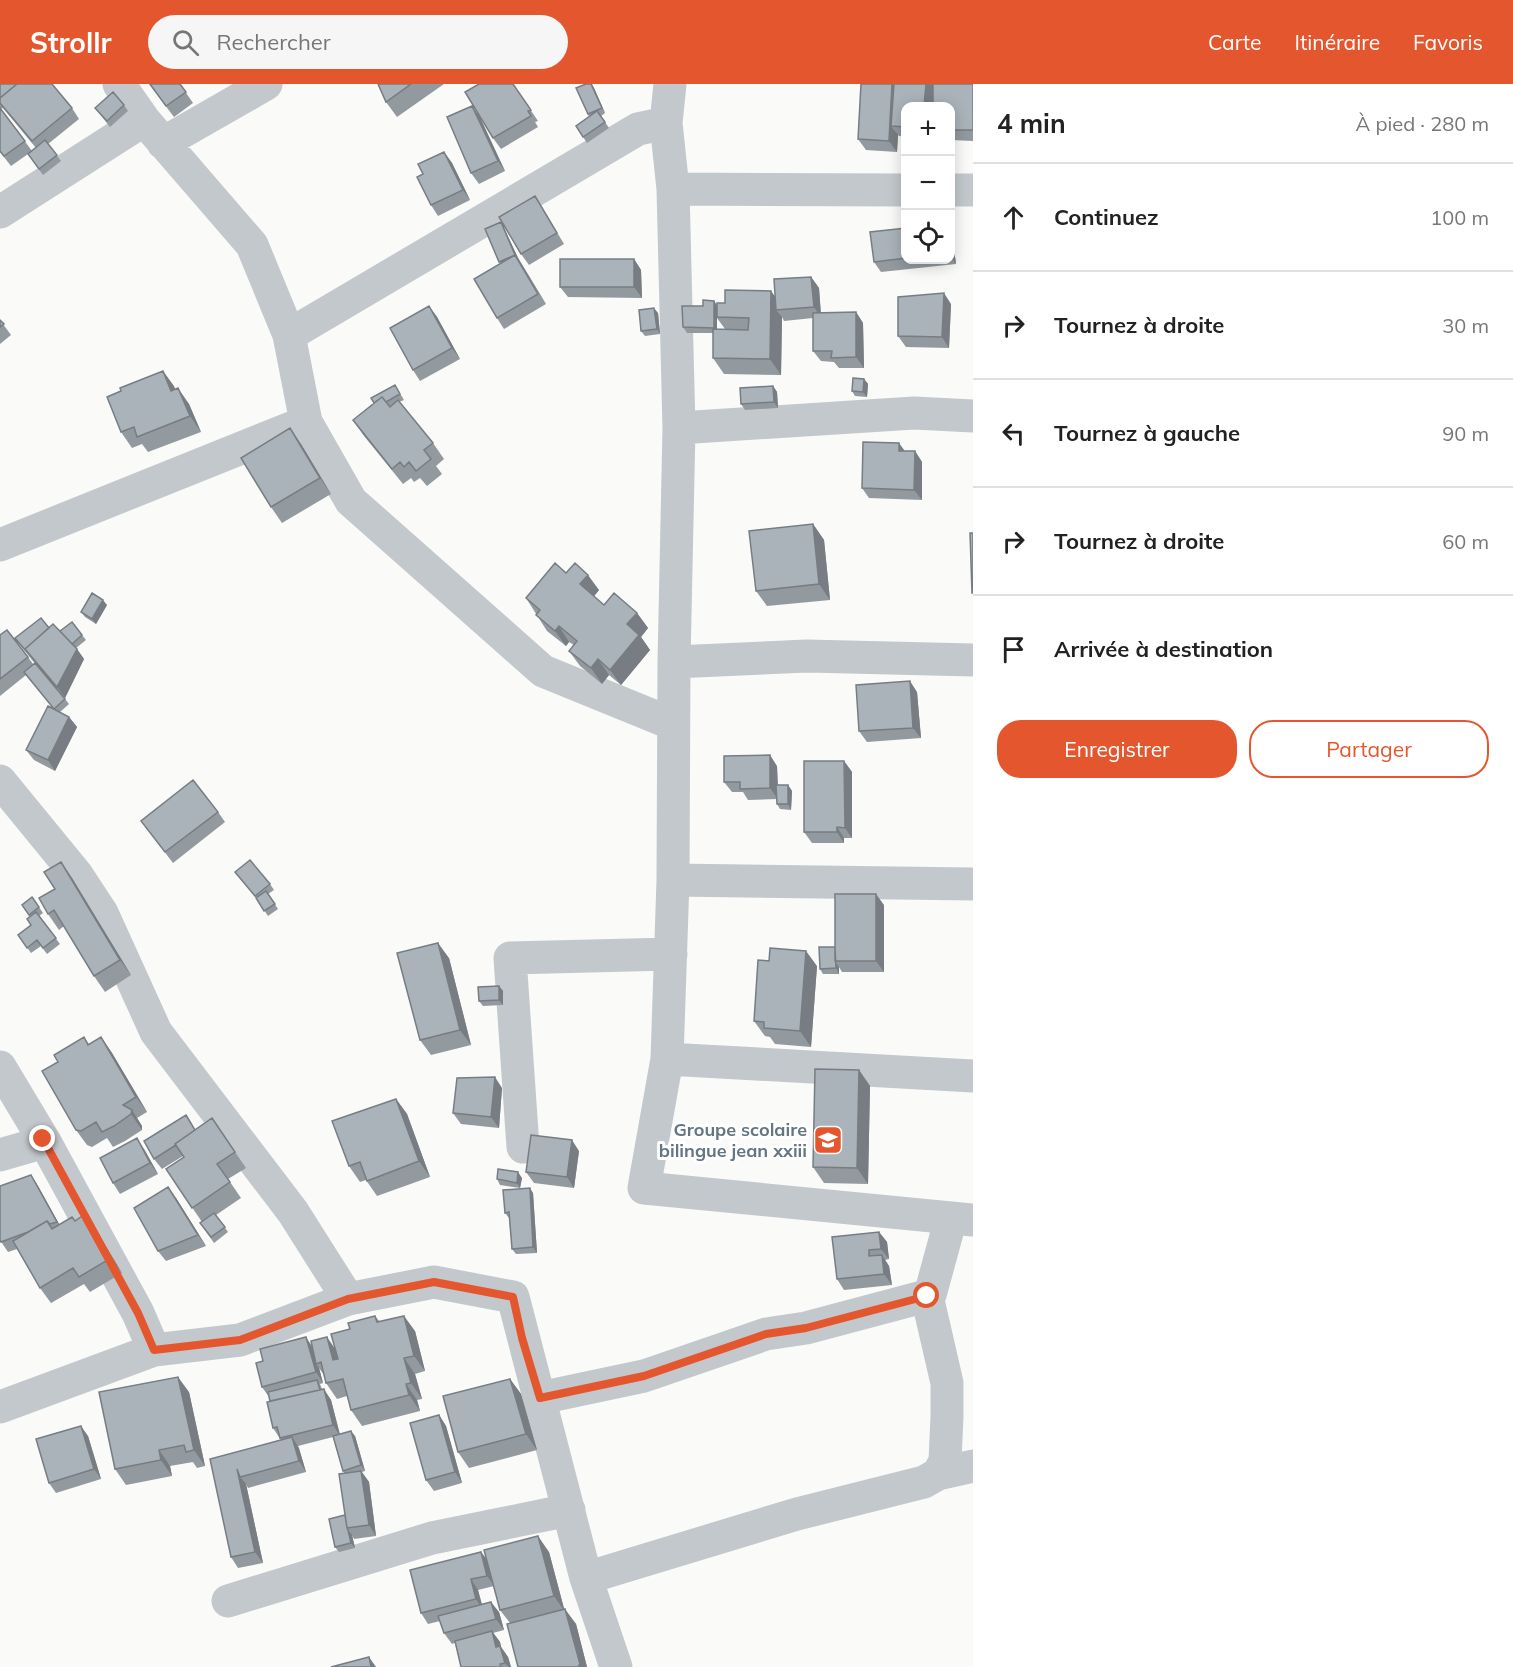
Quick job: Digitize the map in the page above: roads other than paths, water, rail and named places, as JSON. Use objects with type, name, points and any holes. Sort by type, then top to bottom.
[{"type":"street","points":[[119,84],[154,131],[252,245],[289,335],[306,422],[351,501],[543,671],[673,724]]},
{"type":"street","points":[[0,212],[154,131],[267,84]]},
{"type":"street","points":[[540,1398],[644,1376],[766,1334],[806,1328],[930,1295],[962,1219],[644,1188],[667,1059],[673,880],[673,724],[679,428],[673,189],[666,123],[670,84]]},
{"type":"street","points":[[289,335],[638,129],[666,123]]},
{"type":"street","points":[[673,189],[901,190]]},
{"type":"street","points":[[955,190],[973,190]]},
{"type":"street","points":[[679,428],[914,413],[973,416]]},
{"type":"street","points":[[0,544],[306,422]]},
{"type":"street","points":[[674,662],[807,656],[973,660]]},
{"type":"street","points":[[0,781],[77,875],[102,913],[156,1032],[292,1212],[348,1299]]},
{"type":"street","points":[[673,880],[973,884]]},
{"type":"street","points":[[523,1147],[510,958],[671,954]]},
{"type":"street","points":[[667,1059],[973,1076]]},
{"type":"street","points":[[0,1067],[45,1142],[138,1313],[154,1350]]},
{"type":"street","points":[[0,1155],[45,1142]]},
{"type":"street","points":[[0,1407],[154,1350],[240,1340],[348,1299],[434,1282],[513,1297],[586,1578],[616,1667]]},
{"type":"street","points":[[927,1296],[947,1383],[945,1461],[938,1474]]},
{"type":"street","points":[[586,1578],[797,1514],[913,1485],[938,1474],[973,1466]]},
{"type":"street","points":[[228,1601],[432,1538],[569,1510]]},
{"type":"place","name":"Groupe scolaire bilingue jean xxiii","points":[[828,1140]]}]
